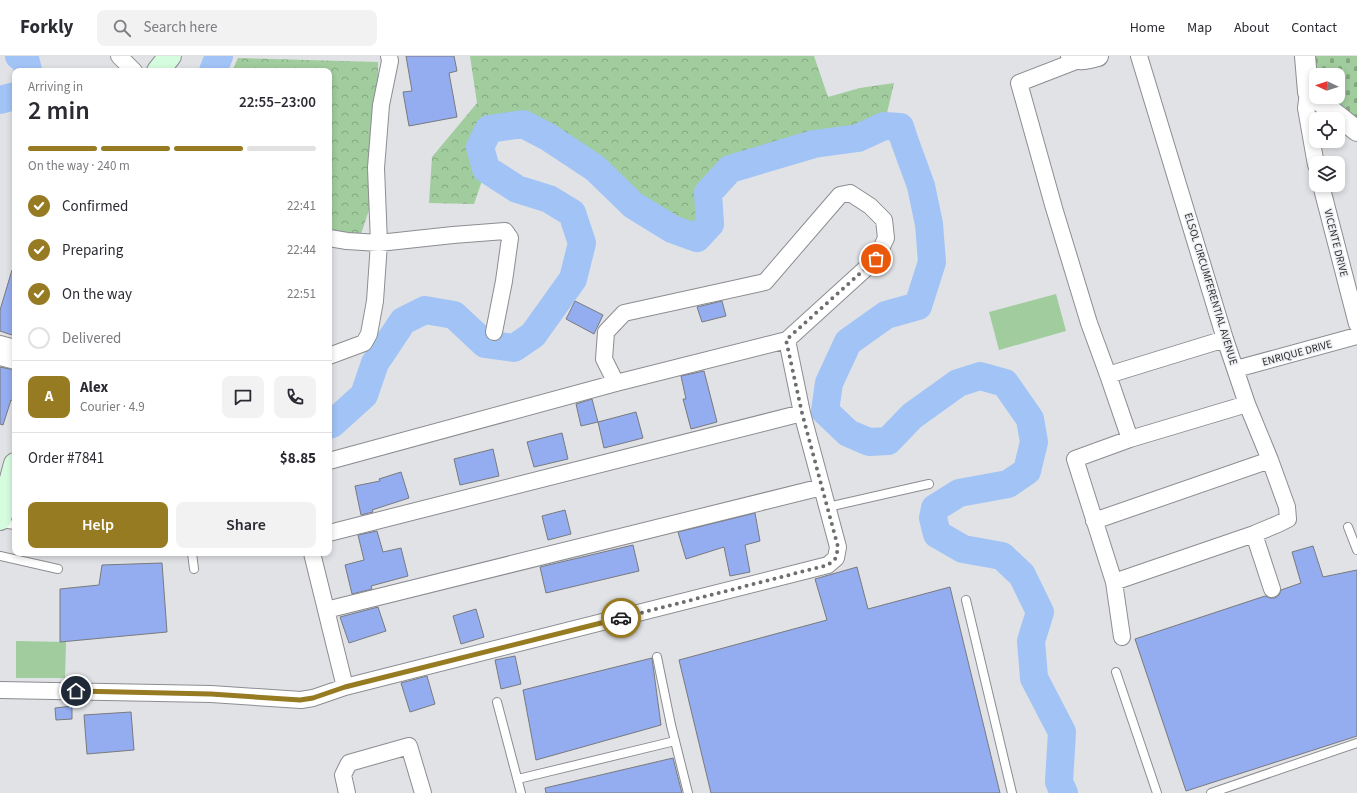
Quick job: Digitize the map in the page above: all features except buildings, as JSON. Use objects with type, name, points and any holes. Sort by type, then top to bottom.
[{"type":"main road","points":[[160,68],[170,56]]},
{"type":"main road","points":[[0,519],[12,475]]},
{"type":"street","points":[[119,56],[131,68]]},
{"type":"street","points":[[332,355],[364,343],[369,334],[375,301],[378,243],[376,168],[381,105],[390,61],[389,56]]},
{"type":"street","name":"ELSOL CIRCUMFERENTIAL AVENUE","points":[[1139,56],[1225,339],[1247,404],[1287,507],[1288,519],[1254,534]]},
{"type":"street","points":[[1305,56],[1308,92],[1306,108],[1314,156]]},
{"type":"street","points":[[1083,57],[1019,83],[1084,309],[1130,439]]},
{"type":"street","points":[[1308,92],[1357,131]]},
{"type":"street","name":"VICENTE DRIVE","points":[[1323,192],[1357,324]]},
{"type":"street","points":[[332,459],[616,383],[786,340],[876,259],[886,238],[884,220],[870,206],[850,193],[840,195],[766,282],[624,313],[606,332],[604,359],[616,383]]},
{"type":"street","points":[[332,238],[378,243],[453,234],[505,231],[510,238],[504,281],[494,332]]},
{"type":"street","name":"ENRIQUE DRIVE","points":[[1236,369],[1357,336]]},
{"type":"street","points":[[1108,375],[1225,339]]},
{"type":"street","points":[[0,690],[211,694],[300,700],[313,698],[345,687],[828,565],[836,558],[838,547],[802,413],[786,340]]},
{"type":"street","points":[[0,344],[12,347]]},
{"type":"street","points":[[0,357],[12,360]]},
{"type":"street","points":[[1122,637],[1114,582],[1075,459],[1130,439],[1247,404]]},
{"type":"street","points":[[332,532],[802,413]]},
{"type":"street","points":[[1094,521],[1270,460]]},
{"type":"street","points":[[326,610],[822,487]]},
{"type":"street","points":[[1114,582],[1254,534],[1272,589]]},
{"type":"street","points":[[313,556],[345,687]]},
{"type":"street","points":[[347,793],[343,775],[349,763],[409,746],[423,793]]},
{"type":"lane","points":[[828,507],[929,484]]},
{"type":"lane","points":[[0,523],[12,525]]},
{"type":"lane","points":[[1348,527],[1357,550]]},
{"type":"lane","points":[[0,556],[58,569]]},
{"type":"lane","points":[[192,556],[194,569]]},
{"type":"lane","points":[[966,600],[1012,793]]},
{"type":"lane","points":[[657,658],[688,793]]},
{"type":"lane","points":[[1116,672],[1157,793]]},
{"type":"lane","points":[[497,702],[521,793]]},
{"type":"lane","points":[[518,779],[675,741]]},
{"type":"lane","points":[[1211,793],[1357,743]]},
{"type":"green space","points":[[470,56],[814,56],[828,97],[860,88],[894,83],[884,126],[858,138],[814,144],[730,169],[708,193],[710,224],[697,238],[672,229],[633,205],[595,168],[548,137],[523,124],[489,129],[480,147],[486,169],[474,204],[429,203],[432,157],[477,103]]},
{"type":"green space","points":[[1315,56],[1357,56],[1357,119],[1337,104],[1345,104],[1345,68],[1316,68]]},
{"type":"green space","points":[[238,58],[378,62],[378,105],[372,201],[360,237],[332,236],[332,68],[233,68]]},
{"type":"green space","points":[[1056,294],[1066,331],[999,350],[989,312]]},
{"type":"green space","points":[[16,641],[66,642],[65,678],[16,678]]},
{"type":"waterway","points":[[19,56],[25,58],[27,68]]},
{"type":"waterway","points":[[214,68],[219,56]]},
{"type":"waterway","points":[[0,100],[12,97]]},
{"type":"waterway","points":[[332,424],[364,395],[375,363],[403,321],[425,310],[454,315],[485,344],[514,348],[533,335],[573,279],[582,243],[572,213],[549,199],[517,189],[486,169],[480,147],[489,129],[523,124],[548,137],[595,168],[633,205],[672,229],[697,238],[710,224],[708,193],[730,169],[814,144],[858,138],[884,126],[900,127],[921,186],[929,224],[932,262],[918,306],[886,315],[848,342],[829,383],[825,411],[848,433],[869,442],[888,441],[912,416],[958,383],[980,376],[1005,383],[1030,419],[1034,442],[1027,471],[1008,484],[959,493],[935,508],[933,518],[937,534],[963,549],[1002,556],[1022,575],[1040,612],[1031,641],[1034,678],[1062,732],[1059,782],[1064,793]]},
{"type":"way so far","points":[[621,618],[828,565],[836,558],[838,547],[802,413],[786,340],[876,259]]},
{"type":"route","points":[[76,691],[211,694],[300,700],[313,698],[345,687],[621,618]]}]
